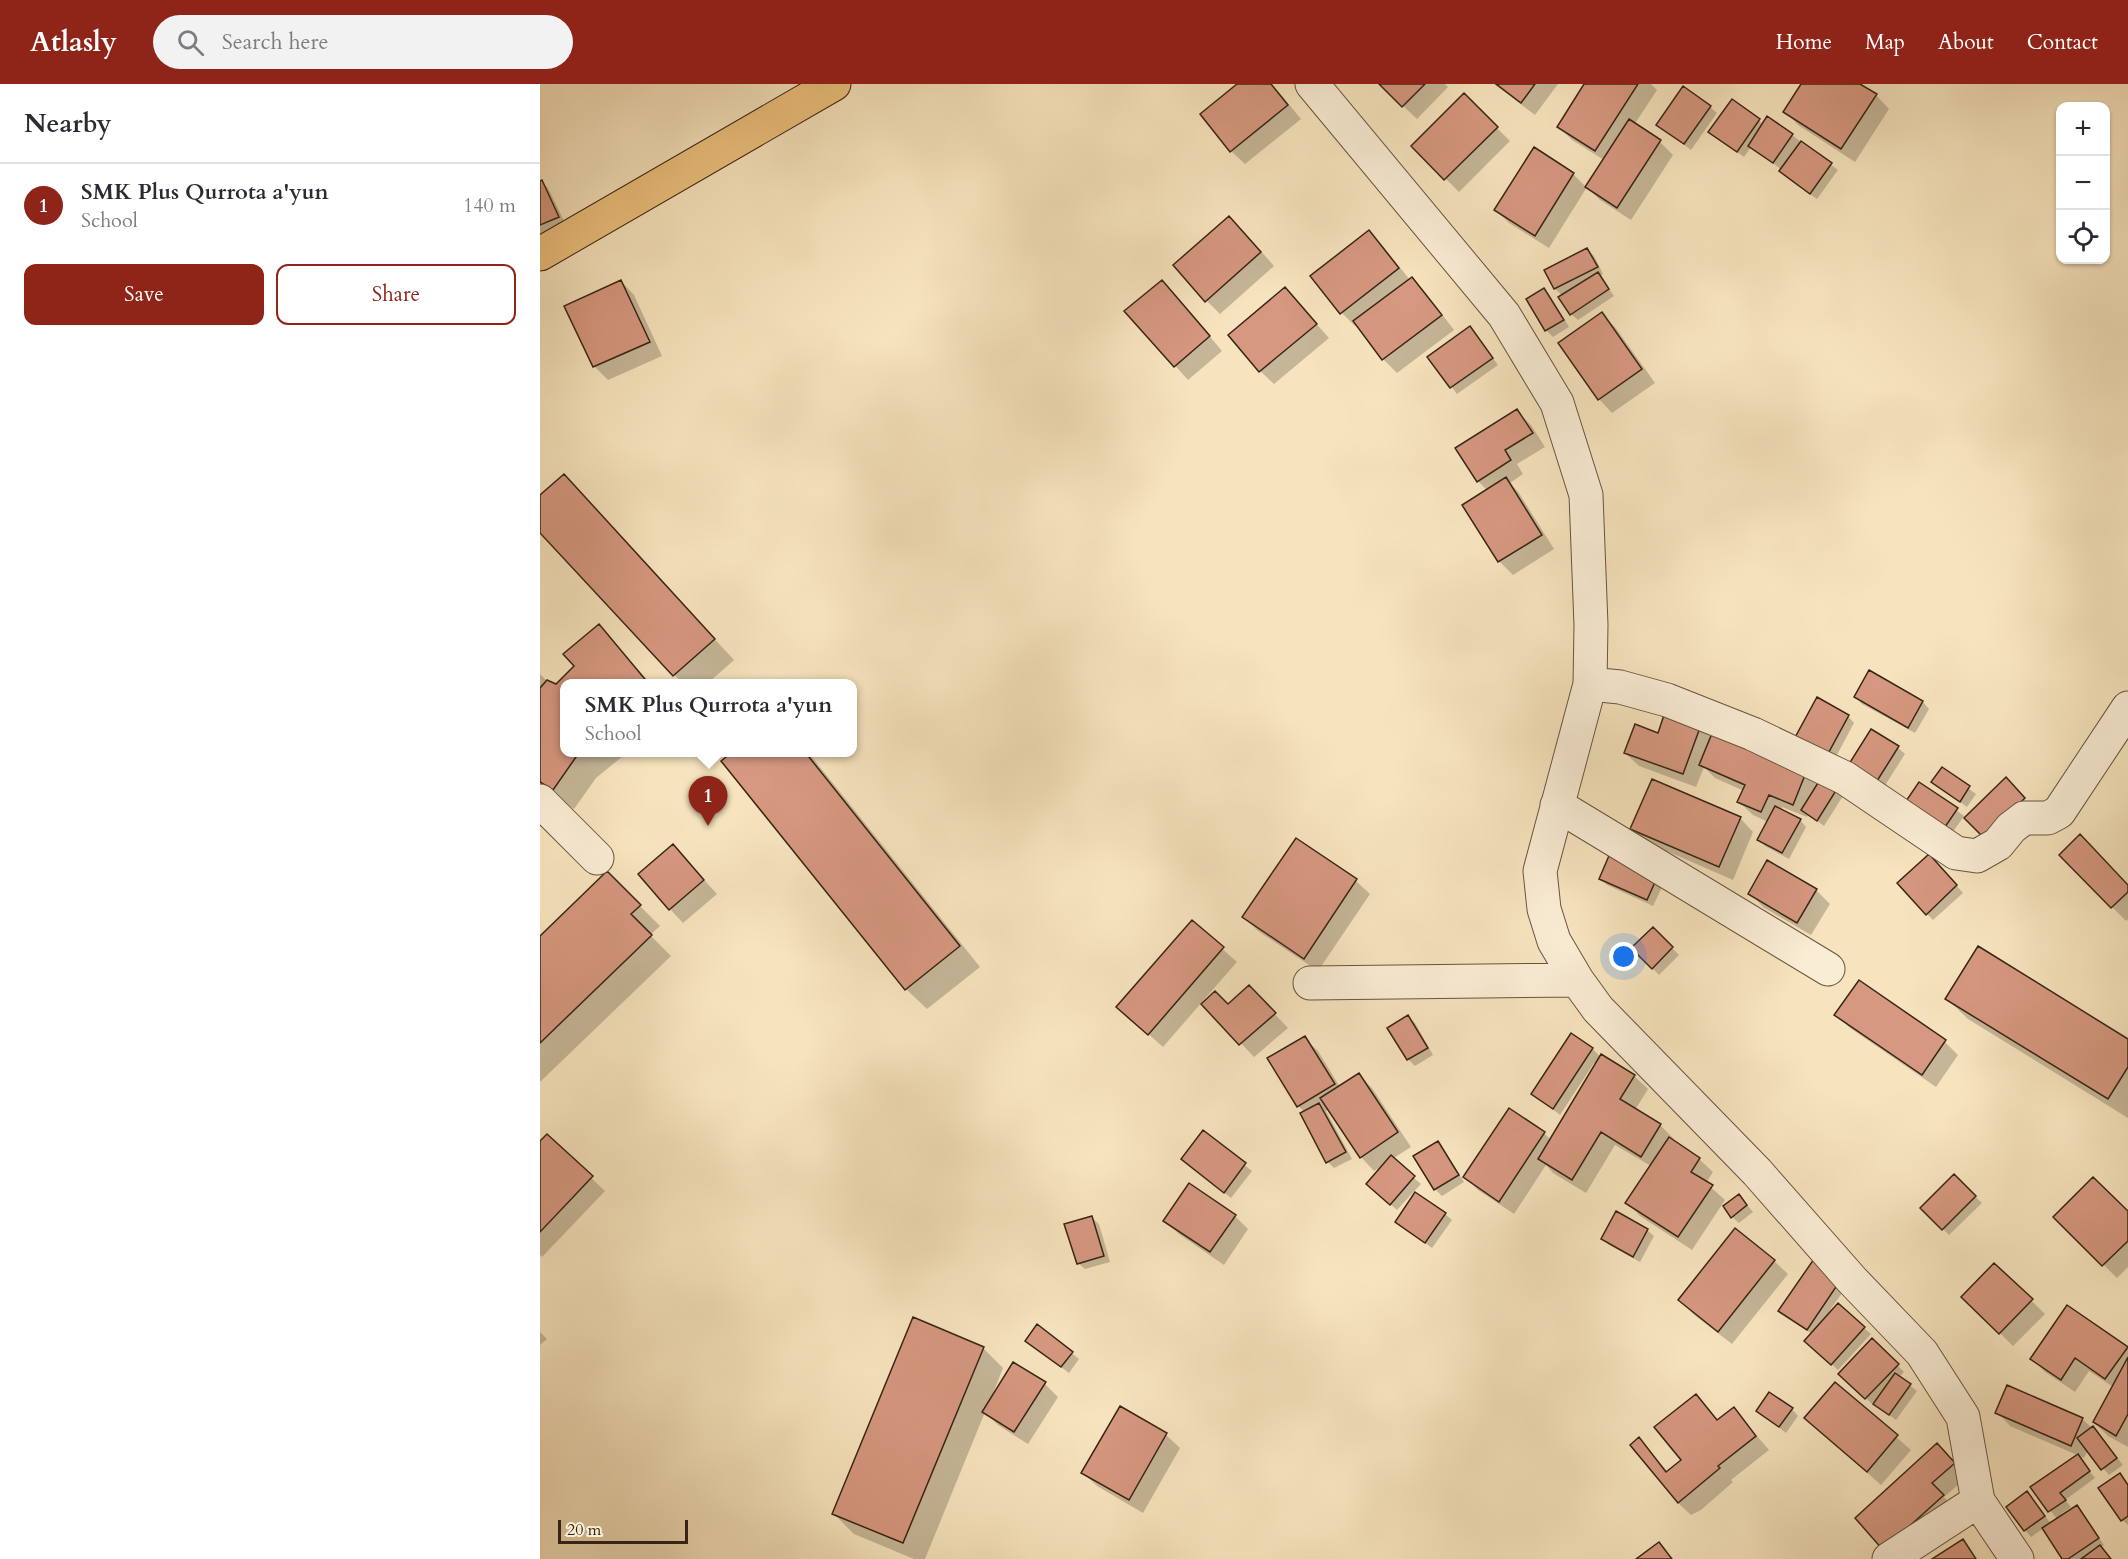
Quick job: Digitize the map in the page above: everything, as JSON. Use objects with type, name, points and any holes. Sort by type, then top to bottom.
[{"type":"main road","points":[[540,254],[834,84]]},
{"type":"street","points":[[1312,84],[1504,315],[1557,403],[1586,495],[1591,625],[1590,684],[1540,871],[1544,909],[1554,941],[1577,980],[1598,1009],[1757,1172],[1852,1280],[1922,1353],[1963,1417],[1978,1501],[2017,1559]]},
{"type":"street","points":[[1590,684],[1620,687],[1667,700],[1753,735],[1845,778],[1956,853],[1977,856],[1998,844],[2011,828],[2024,818],[2048,818],[2059,812],[2128,708]]},
{"type":"street","points":[[540,801],[597,858]]},
{"type":"street","points":[[1557,806],[1828,969]]},
{"type":"street","points":[[1310,983],[1577,980]]},
{"type":"street","points":[[1889,1559],[1978,1501]]},
{"type":"building","points":[[1237,84],[1271,84],[1288,105],[1230,152],[1200,114]]},
{"type":"building","points":[[1379,84],[1425,84],[1402,107]]},
{"type":"building","points":[[1496,84],[1535,84],[1521,103]]},
{"type":"building","points":[[1584,84],[1638,84],[1595,151],[1557,127]]},
{"type":"building","points":[[1801,84],[1860,84],[1877,94],[1841,149],[1783,112]]},
{"type":"building","points":[[1683,86],[1711,106],[1684,144],[1656,125]]},
{"type":"building","points":[[1464,93],[1498,127],[1444,180],[1411,146]]},
{"type":"building","points":[[1732,99],[1760,119],[1737,152],[1708,132]]},
{"type":"building","points":[[1767,116],[1793,134],[1773,163],[1748,146]]},
{"type":"building","points":[[1629,119],[1661,140],[1617,208],[1585,187]]},
{"type":"building","points":[[1801,141],[1832,163],[1810,194],[1779,171]]},
{"type":"building","points":[[1534,147],[1574,173],[1535,236],[1494,210]]},
{"type":"building","points":[[542,180],[559,217],[540,225],[540,181]]},
{"type":"building","points":[[1229,216],[1261,252],[1205,302],[1173,265]]},
{"type":"building","points":[[1369,230],[1399,268],[1340,314],[1310,276]]},
{"type":"building","points":[[1587,248],[1598,267],[1554,289],[1544,270]]},
{"type":"building","points":[[1598,272],[1609,289],[1570,315],[1558,297]]},
{"type":"building","points":[[1412,277],[1442,315],[1382,360],[1353,321]]},
{"type":"building","points":[[621,280],[650,342],[593,367],[564,306]]},
{"type":"building","points":[[1162,280],[1210,336],[1174,367],[1124,311]]},
{"type":"building","points":[[1285,287],[1317,324],[1259,372],[1228,335]]},
{"type":"building","points":[[1544,288],[1564,320],[1545,331],[1526,299]]},
{"type":"building","points":[[1602,312],[1642,369],[1598,400],[1558,343]]},
{"type":"building","points":[[1470,326],[1493,358],[1450,388],[1427,357]]},
{"type":"building","points":[[1517,409],[1533,433],[1505,450],[1511,460],[1477,482],[1455,448]]},
{"type":"building","points":[[564,474],[715,639],[673,676],[540,533],[540,495]]},
{"type":"building","points":[[1506,477],[1542,535],[1498,562],[1462,505]]},
{"type":"building","points":[[599,624],[645,679],[561,679],[574,666],[563,654]]},
{"type":"building","points":[[1869,670],[1923,701],[1908,728],[1854,697]]},
{"type":"building","points":[[547,680],[556,684],[560,680],[560,757],[576,757],[553,790],[540,782],[540,688]]},
{"type":"building","points":[[1817,697],[1849,715],[1824,761],[1792,743]]},
{"type":"building","points":[[1665,712],[1701,725],[1683,774],[1624,753],[1635,724],[1658,733]]},
{"type":"building","points":[[1871,729],[1899,746],[1877,781],[1849,764]]},
{"type":"building","points":[[1713,731],[1807,770],[1793,805],[1769,795],[1761,812],[1737,802],[1745,785],[1699,765]]},
{"type":"building","points":[[726,757],[809,757],[960,946],[905,990],[721,761]]},
{"type":"building","points":[[1942,767],[1970,786],[1960,802],[1931,782]]},
{"type":"building","points":[[2006,777],[2025,798],[1984,838],[1964,818]]},
{"type":"building","points":[[1821,778],[1837,789],[1817,821],[1801,810]]},
{"type":"building","points":[[1652,779],[1741,817],[1719,867],[1630,829]]},
{"type":"building","points":[[1919,782],[1958,808],[1943,830],[1904,804]]},
{"type":"building","points":[[1775,806],[1801,819],[1782,853],[1757,840]]},
{"type":"building","points":[[2080,834],[2128,885],[2128,892],[2111,908],[2059,855]]},
{"type":"building","points":[[1296,838],[1357,879],[1304,959],[1242,917]]},
{"type":"building","points":[[673,844],[704,880],[669,910],[638,874]]},
{"type":"building","points":[[1611,851],[1659,873],[1647,900],[1599,879]]},
{"type":"building","points":[[1929,854],[1957,885],[1926,915],[1897,883]]},
{"type":"building","points":[[1767,860],[1817,889],[1797,923],[1748,894]]},
{"type":"building","points":[[607,871],[641,905],[631,914],[652,935],[540,1043],[540,936]]},
{"type":"building","points":[[1192,920],[1224,947],[1148,1035],[1116,1007]]},
{"type":"building","points":[[1653,927],[1673,947],[1652,969],[1631,948]]},
{"type":"building","points":[[1978,946],[2128,1039],[2128,1067],[2108,1099],[1945,999]]},
{"type":"building","points":[[1859,980],[1946,1040],[1922,1075],[1834,1015]]},
{"type":"building","points":[[1249,985],[1276,1013],[1239,1045],[1201,1004],[1215,991],[1228,1004]]},
{"type":"building","points":[[1408,1015],[1428,1048],[1407,1060],[1387,1028]]},
{"type":"building","points":[[1571,1033],[1593,1048],[1553,1109],[1531,1094]]},
{"type":"building","points":[[1305,1036],[1335,1084],[1297,1107],[1267,1058]]},
{"type":"building","points":[[1601,1054],[1635,1075],[1620,1099],[1661,1124],[1641,1157],[1601,1132],[1572,1180],[1538,1159]]},
{"type":"building","points":[[1359,1073],[1398,1132],[1360,1158],[1320,1098]]},
{"type":"building","points":[[1319,1103],[1346,1152],[1326,1163],[1300,1113]]},
{"type":"building","points":[[1509,1108],[1545,1132],[1499,1202],[1463,1177]]},
{"type":"building","points":[[1203,1130],[1246,1163],[1224,1193],[1181,1159]]},
{"type":"building","points":[[547,1134],[593,1176],[540,1232],[540,1141]]},
{"type":"building","points":[[1669,1137],[1700,1158],[1691,1172],[1713,1185],[1678,1237],[1625,1203]]},
{"type":"building","points":[[1438,1141],[1459,1175],[1434,1190],[1413,1156]]},
{"type":"building","points":[[1391,1155],[1415,1176],[1390,1205],[1366,1184]]},
{"type":"building","points":[[1954,1174],[1976,1196],[1942,1230],[1920,1208]]},
{"type":"building","points":[[2093,1177],[2128,1211],[2128,1241],[2102,1266],[2053,1217]]},
{"type":"building","points":[[1189,1183],[1236,1215],[1210,1252],[1163,1221]]},
{"type":"building","points":[[1415,1192],[1446,1213],[1425,1243],[1395,1222]]},
{"type":"building","points":[[1739,1194],[1747,1205],[1731,1218],[1723,1206]]},
{"type":"building","points":[[1616,1211],[1648,1229],[1633,1257],[1601,1239]]},
{"type":"building","points":[[1092,1216],[1104,1256],[1077,1264],[1064,1224]]},
{"type":"building","points":[[1735,1228],[1775,1260],[1718,1332],[1678,1300]]},
{"type":"building","points":[[1814,1259],[1842,1278],[1807,1330],[1778,1311]]},
{"type":"building","points":[[1994,1263],[2033,1299],[1999,1334],[1961,1297]]},
{"type":"building","points":[[1838,1303],[1865,1327],[1831,1365],[1804,1341]]},
{"type":"building","points":[[2067,1305],[2128,1347],[2105,1379],[2075,1358],[2061,1380],[2030,1359]]},
{"type":"building","points":[[913,1317],[984,1347],[903,1543],[832,1514]]},
{"type":"building","points":[[1037,1324],[1073,1352],[1061,1367],[1025,1341]]},
{"type":"building","points":[[1872,1338],[1899,1364],[1865,1399],[1838,1374]]},
{"type":"building","points":[[2128,1357],[2128,1414],[2116,1436],[2093,1422]]},
{"type":"building","points":[[1013,1362],[1046,1382],[1014,1432],[982,1412]]},
{"type":"building","points":[[1895,1373],[1911,1384],[1889,1415],[1873,1404]]},
{"type":"building","points":[[1835,1382],[1898,1435],[1867,1472],[1804,1418]]},
{"type":"building","points":[[2007,1385],[2083,1418],[2071,1446],[1995,1413]]},
{"type":"building","points":[[1769,1392],[1793,1408],[1779,1427],[1756,1411]]},
{"type":"building","points":[[1696,1394],[1717,1420],[1734,1407],[1756,1436],[1718,1466],[1720,1468],[1678,1503],[1630,1445],[1639,1437],[1666,1472],[1681,1460],[1654,1427]]},
{"type":"building","points":[[1120,1406],[1167,1433],[1129,1500],[1081,1473]]},
{"type":"building","points":[[2093,1426],[2117,1458],[2101,1470],[2077,1438]]},
{"type":"building","points":[[1937,1443],[1955,1463],[1932,1483],[1944,1495],[1883,1550],[1855,1518]]},
{"type":"building","points":[[2078,1454],[2090,1471],[2060,1493],[2066,1500],[2048,1512],[2030,1487]]},
{"type":"building","points":[[2120,1473],[2128,1485],[2128,1516],[2121,1521],[2098,1488]]},
{"type":"building","points":[[2027,1491],[2045,1516],[2024,1531],[2006,1507]]},
{"type":"building","points":[[2077,1505],[2099,1538],[2068,1559],[2062,1559],[2042,1528]]},
{"type":"building","points":[[1963,1539],[1976,1559],[1932,1559]]},
{"type":"building","points":[[1659,1542],[1672,1559],[1636,1559]]},
{"type":"building","points":[[2100,1545],[2111,1559],[2081,1559]]},
{"type":"place","name":"SMK Plus Qurrota a'yun","points":[[708,826]]}]
